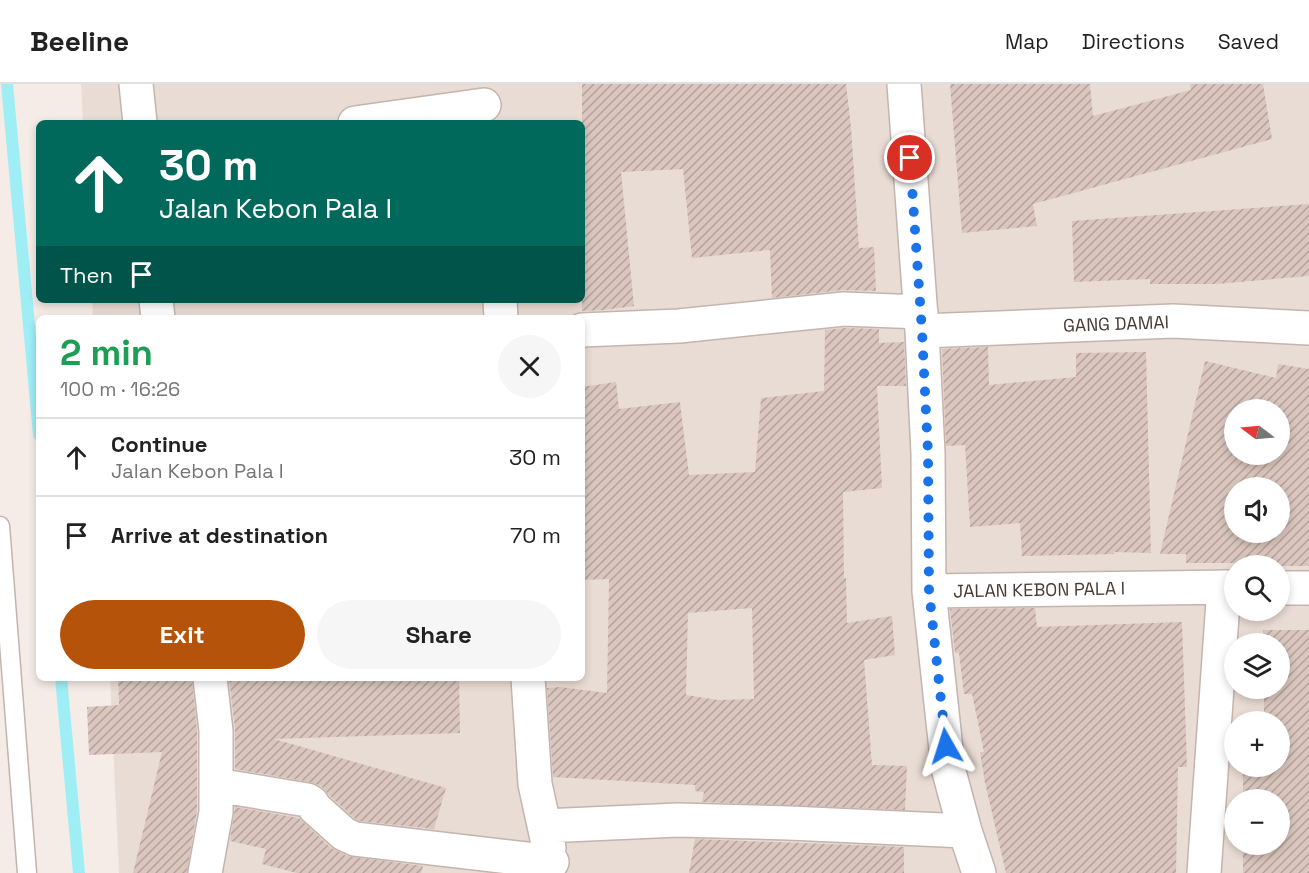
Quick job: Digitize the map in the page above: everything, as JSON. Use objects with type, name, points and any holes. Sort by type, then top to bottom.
[{"type":"street","points":[[136,84],[140,120]]},
{"type":"street","name":"JALAN KEBON PALA I","points":[[904,84],[928,453],[929,591],[1224,587]]},
{"type":"street","points":[[375,120],[483,104]]},
{"type":"street","name":"GANG DAMAI","points":[[585,330],[680,326],[844,309],[921,321],[1173,321],[1309,328]]},
{"type":"street","points":[[1290,588],[1309,588]]},
{"type":"street","points":[[929,591],[948,768],[979,873]]},
{"type":"street","name":"JALAN KEBON PALA I","points":[[1204,873],[1226,621]]},
{"type":"street","points":[[205,873],[216,812],[216,731],[210,681]]},
{"type":"street","points":[[216,785],[307,800],[344,834],[355,839],[552,868],[534,784],[528,681]]},
{"type":"street","points":[[544,826],[678,820],[965,831]]},
{"type":"lane","points":[[0,526],[27,873]]},
{"type":"shaded area","points":[[81,84],[1309,84],[1309,873],[119,873],[110,681],[585,681],[585,315],[93,315],[92,303],[585,303],[585,120],[83,120]]},
{"type":"building","points":[[582,84],[846,84],[859,248],[874,247],[876,291],[842,290],[772,298],[770,250],[692,258],[683,169],[621,172],[634,306],[582,311],[582,303],[585,303],[585,120],[582,120]]},
{"type":"building","points":[[950,84],[1090,84],[1093,116],[1191,90],[1190,84],[1263,84],[1272,139],[1033,204],[1037,226],[962,233]]},
{"type":"building","points":[[1309,204],[1309,276],[1216,284],[1150,284],[1150,279],[1074,282],[1072,221]]},
{"type":"building","points":[[879,329],[879,343],[904,342],[906,386],[877,386],[882,488],[843,492],[847,623],[892,616],[895,655],[864,660],[872,765],[907,766],[905,810],[702,802],[704,792],[695,791],[695,785],[553,777],[547,688],[560,687],[607,693],[609,579],[585,580],[585,387],[616,382],[619,409],[680,402],[689,475],[755,472],[761,398],[824,391],[825,330]],"holes":[[[752,608],[754,699],[718,700],[686,695],[688,613]]]},
{"type":"building","points":[[988,347],[989,385],[1076,377],[1076,353],[1146,352],[1151,553],[1114,552],[1114,554],[1022,556],[1020,523],[970,527],[965,445],[946,446],[942,349]]},
{"type":"building","points":[[1205,361],[1276,378],[1278,364],[1309,369],[1309,566],[1290,566],[1290,555],[1224,555],[1224,563],[1186,563],[1186,554],[1160,554]]},
{"type":"building","points":[[1035,608],[1037,627],[1182,622],[1187,767],[1178,767],[1176,873],[1006,873],[985,783],[980,752],[984,752],[972,694],[964,694],[959,653],[955,653],[950,609]]},
{"type":"building","points":[[1263,630],[1309,630],[1309,873],[1243,873],[1243,855],[1290,855],[1290,789],[1243,789],[1243,777],[1290,777],[1290,711],[1264,711],[1264,699],[1290,699],[1290,633],[1263,633]]},
{"type":"building","points":[[118,681],[192,681],[197,732],[197,810],[187,873],[133,873],[162,752],[89,755],[87,707],[119,705]]},
{"type":"building","points":[[229,681],[459,681],[460,733],[274,739],[446,788],[434,829],[360,821],[316,784],[235,769],[235,729]]},
{"type":"building","points":[[235,807],[299,818],[331,848],[347,856],[423,866],[421,873],[297,873],[262,864],[266,849],[230,841]]},
{"type":"building","points":[[695,839],[904,847],[904,873],[689,873]]},
{"type":"waterway","points":[[7,84],[36,402]]},
{"type":"waterway","points":[[61,681],[79,873]]},
{"type":"route","points":[[910,158],[928,453],[929,591],[946,746]]}]
